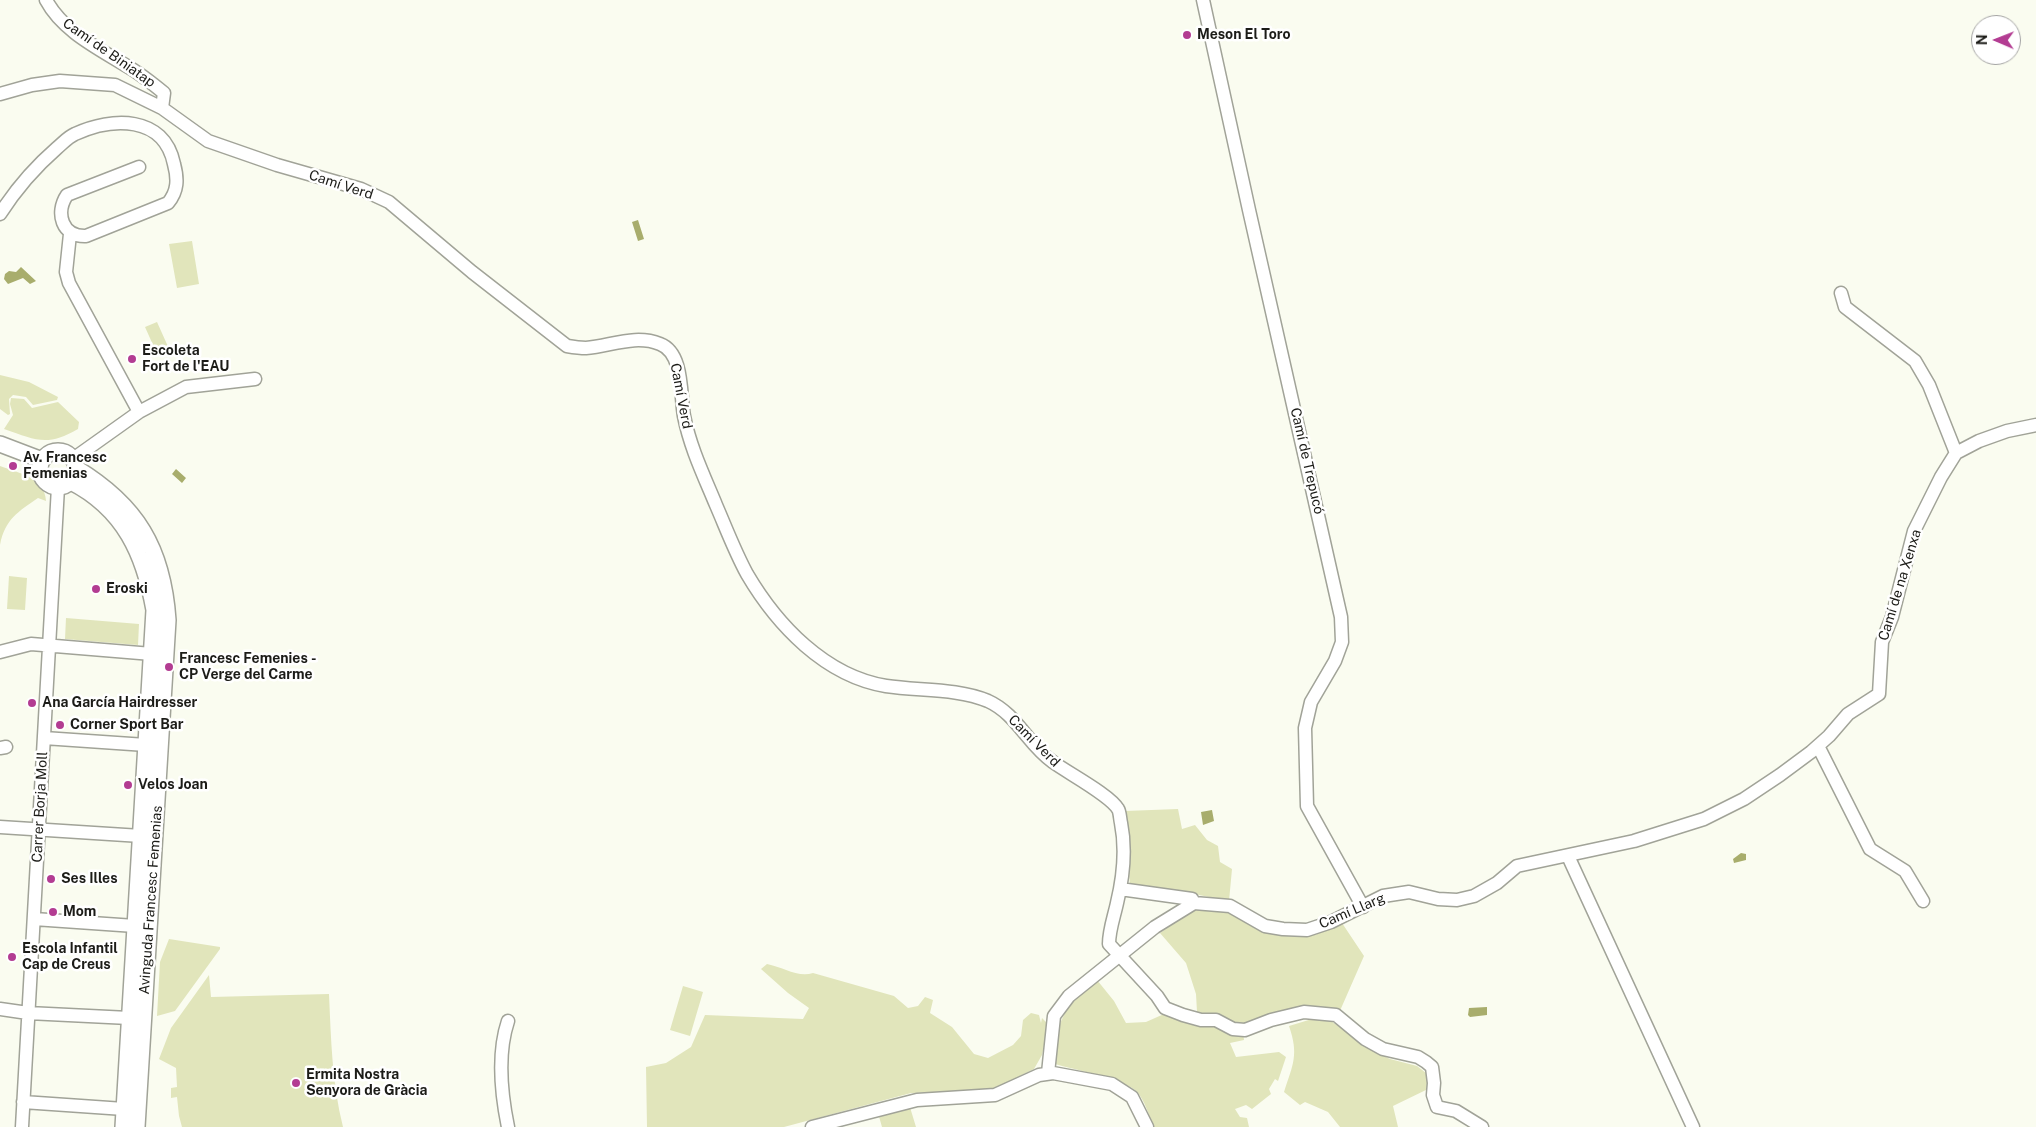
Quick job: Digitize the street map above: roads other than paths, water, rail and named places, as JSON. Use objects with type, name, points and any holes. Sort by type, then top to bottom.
[{"type":"main road","points":[[0,444],[41,464]]},
{"type":"main road","points":[[61,451],[69,474],[51,486],[45,482],[41,476],[41,464],[47,454],[61,451]]},
{"type":"main road","points":[[0,454],[41,464]]},
{"type":"main road","name":"Avinguda Francesc Femenias","points":[[69,474],[84,489],[104,504],[119,520],[137,549],[146,570],[154,610],[123,1127]]},
{"type":"main road","name":"Avinguda Francesc Femenias","points":[[69,474],[114,494],[135,518],[154,554],[162,582],[167,614],[137,1127]]},
{"type":"street","name":"Camí de Biniatap","points":[[46,0],[64,24],[97,48],[131,68],[164,93],[162,108]]},
{"type":"street","name":"Camí de Trepucó","points":[[1203,0],[1341,617],[1342,642],[1335,660],[1311,702],[1305,728],[1307,806],[1363,907]]},
{"type":"street","name":"Camí Verd","points":[[0,94],[32,85],[60,81],[115,85],[162,108],[208,141],[277,165],[361,190],[389,202],[472,272],[567,346],[585,348],[629,340],[662,344],[673,352],[679,371],[684,417],[692,447],[727,532],[747,572],[764,599],[795,637],[827,664],[857,678],[884,686],[964,694],[989,702],[1012,717],[1050,760],[1105,797],[1118,809],[1122,831],[1120,889],[1109,933],[1109,944],[1119,955]]},
{"type":"street","points":[[0,214],[14,191],[35,168],[72,135],[112,123],[132,122],[159,134],[171,150],[176,171],[175,195],[168,203],[86,236],[70,234]]},
{"type":"street","points":[[139,168],[67,195],[62,203],[61,212],[63,222],[70,234],[66,272],[69,284],[139,412]]},
{"type":"street","points":[[1840,293],[1845,307],[1915,361],[1929,385],[1956,453]]},
{"type":"street","points":[[69,474],[139,412],[186,387],[255,379]]},
{"type":"street","name":"Camí de na Xenxa","points":[[1568,856],[1634,841],[1704,818],[1744,799],[1818,746],[1848,714],[1879,694],[1882,679],[1882,642],[1892,618],[1914,531],[1941,477],[1956,453],[1978,441],[1997,434],[2036,424]]},
{"type":"street","name":"Carrer Borja Moll","points":[[22,1127],[49,645],[69,474]]},
{"type":"street","points":[[0,652],[31,644],[152,654]]},
{"type":"street","points":[[44,738],[146,745]]},
{"type":"street","points":[[1818,746],[1870,849],[1905,872],[1923,901]]},
{"type":"street","points":[[0,827],[140,836]]},
{"type":"street","name":"Camí Llarg","points":[[1120,889],[1192,899],[1194,902],[1230,906],[1265,926],[1307,930],[1330,922],[1383,896],[1409,892],[1438,899],[1457,900],[1474,896],[1496,883],[1516,866],[1568,856]]},
{"type":"street","points":[[1568,856],[1693,1127]]},
{"type":"street","points":[[1048,1073],[1054,1016],[1069,996],[1156,927],[1194,902]]},
{"type":"street","points":[[34,919],[135,926]]},
{"type":"street","points":[[1119,955],[1158,996],[1165,1008],[1192,1018],[1216,1020],[1233,1029],[1245,1030],[1272,1020],[1304,1012],[1336,1015],[1365,1039],[1382,1049],[1418,1057],[1426,1062],[1432,1067],[1433,1094],[1437,1107],[1456,1111],[1482,1127]]},
{"type":"street","points":[[0,1009],[28,1013],[129,1018]]},
{"type":"street","points":[[508,1020],[504,1034],[501,1070],[504,1110],[508,1127]]},
{"type":"street","points":[[812,1127],[917,1100],[995,1095],[1039,1075],[1048,1073],[1112,1084],[1132,1097],[1147,1127]]},
{"type":"street","points":[[23,1102],[124,1109]]},
{"type":"place","name":"Meson El Toro","points":[[1187,35]]},
{"type":"place","name":"Escoleta Fort de l'EAU","points":[[132,359]]},
{"type":"place","name":"Av. Francesc Femenias","points":[[13,466]]},
{"type":"place","name":"Eroski","points":[[96,589]]},
{"type":"place","name":"Francesc Femenies - CP Verge del Carme","points":[[169,667]]},
{"type":"place","name":"Ana García Hairdresser","points":[[32,703]]},
{"type":"place","name":"Corner Sport Bar","points":[[60,725]]},
{"type":"place","name":"Velos Joan","points":[[128,785]]},
{"type":"place","name":"Ses Illes","points":[[51,879]]},
{"type":"place","name":"Mom","points":[[53,912]]},
{"type":"place","name":"Escola Infantil Cap de Creus","points":[[12,957]]},
{"type":"place","name":"Ermita Nostra Senyora de Gràcia","points":[[296,1083]]}]
